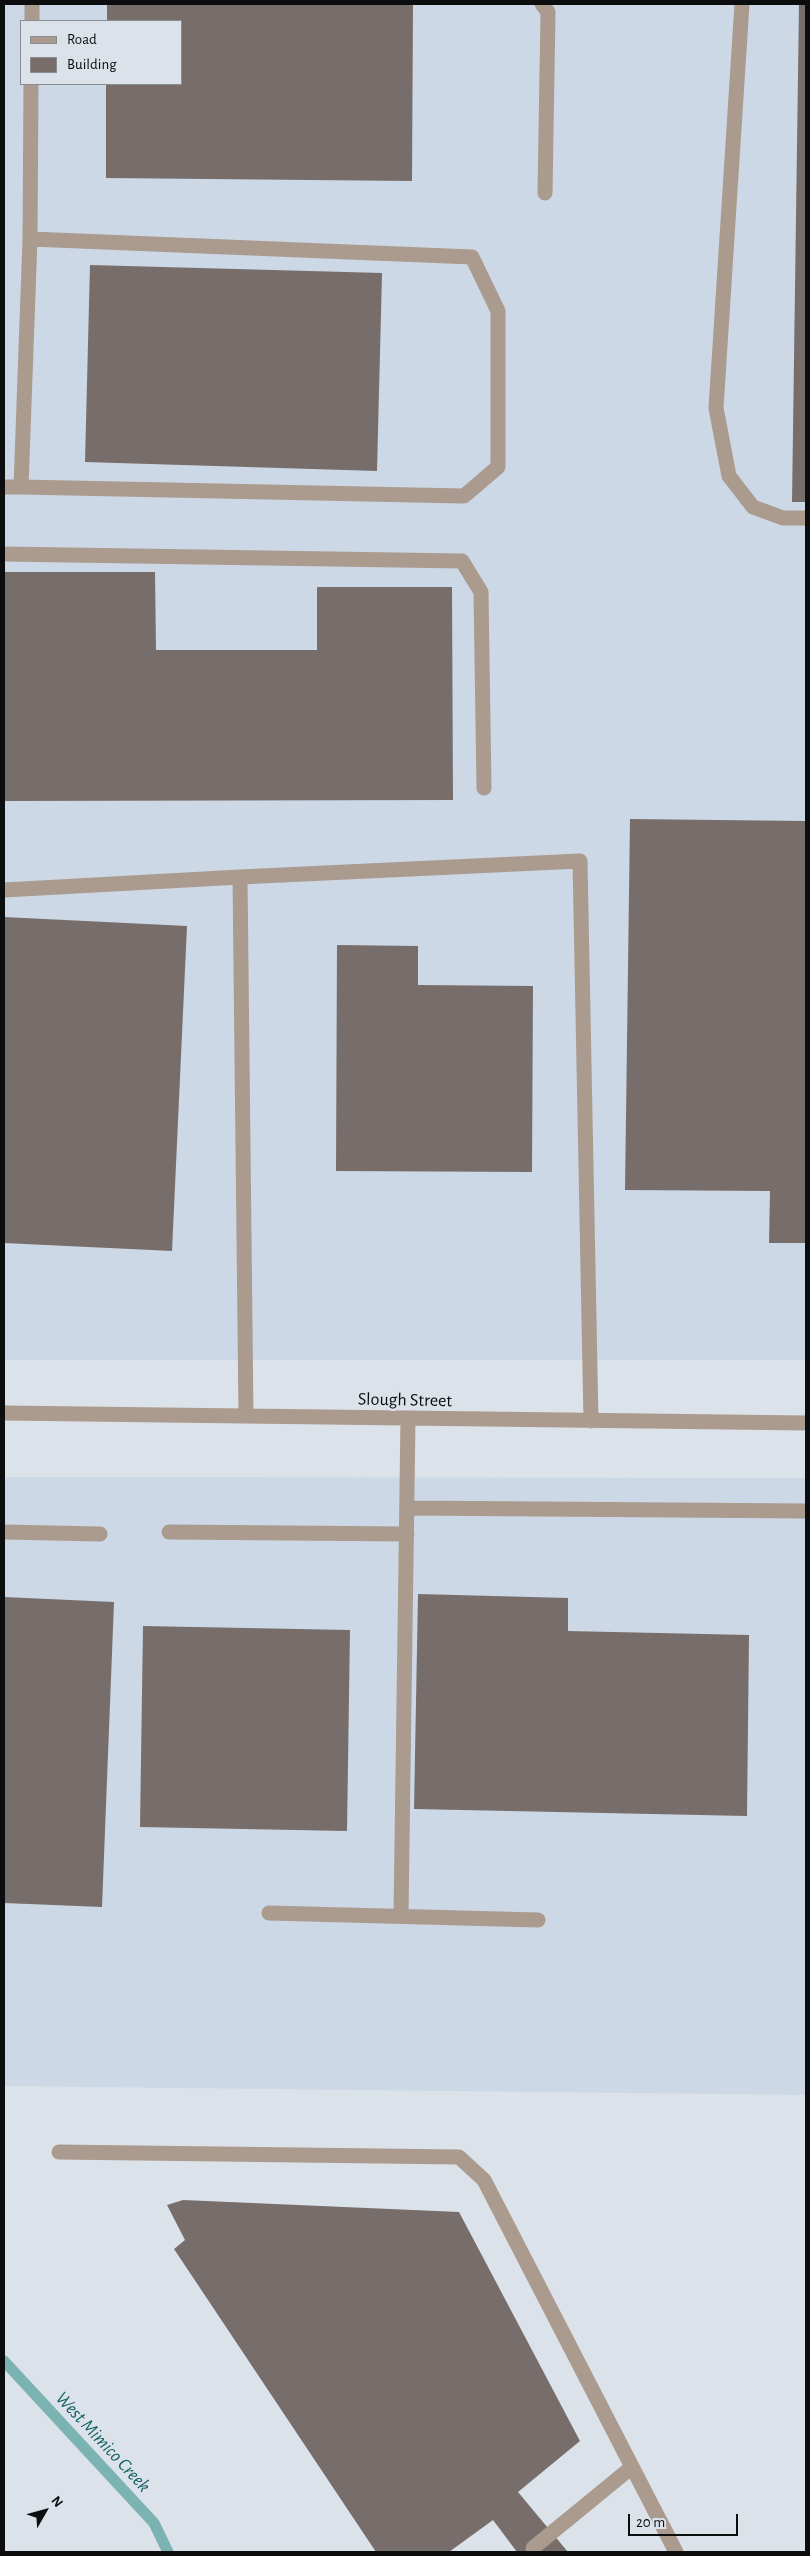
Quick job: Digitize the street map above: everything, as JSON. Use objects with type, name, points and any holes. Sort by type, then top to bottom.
[{"type":"street","points":[[32,4],[32,20]]},
{"type":"street","points":[[542,4],[548,12],[545,193]]},
{"type":"street","points":[[742,4],[716,408],[729,476],[753,507],[783,518],[806,518]]},
{"type":"street","points":[[21,487],[30,239],[31,85]]},
{"type":"street","points":[[4,487],[464,496],[498,467],[498,311],[472,257],[30,239]]},
{"type":"street","points":[[4,554],[462,561],[481,592],[484,788]]},
{"type":"street","points":[[4,890],[580,861],[591,1421]]},
{"type":"street","points":[[240,877],[246,1416]]},
{"type":"street","name":"Slough Street","points":[[4,1413],[806,1423]]},
{"type":"street","points":[[402,1915],[408,1418]]},
{"type":"street","points":[[407,1508],[806,1511]]},
{"type":"street","points":[[4,1532],[100,1534]]},
{"type":"street","points":[[169,1532],[407,1534]]},
{"type":"street","points":[[269,1913],[538,1920]]},
{"type":"street","points":[[59,2152],[459,2157],[484,2180],[676,2552]]},
{"type":"street","points":[[533,2548],[632,2467]]},
{"type":"shaded area","points":[[4,4],[806,4],[806,1360],[4,1360]]},
{"type":"shaded area","points":[[4,1477],[806,1478],[806,2095],[4,2086]]},
{"type":"building","points":[[107,4],[413,4],[412,181],[106,178],[106,85],[182,85],[182,20],[107,20]]},
{"type":"building","points":[[799,4],[806,4],[806,502],[792,502]]},
{"type":"building","points":[[90,265],[382,273],[377,471],[85,462]]},
{"type":"building","points":[[4,572],[155,572],[156,650],[317,650],[317,587],[452,587],[453,800],[4,801]]},
{"type":"building","points":[[630,819],[806,821],[806,1243],[769,1243],[770,1191],[625,1190]]},
{"type":"building","points":[[4,917],[187,926],[172,1251],[4,1243]]},
{"type":"building","points":[[337,945],[418,946],[418,985],[533,986],[532,1172],[336,1171]]},
{"type":"building","points":[[418,1594],[568,1598],[568,1631],[749,1635],[747,1816],[414,1809]]},
{"type":"building","points":[[4,1597],[114,1602],[102,1907],[4,1903]]},
{"type":"building","points":[[143,1626],[350,1630],[347,1831],[140,1827]]},
{"type":"building","points":[[183,2200],[459,2212],[580,2441],[518,2492],[568,2552],[517,2552],[493,2520],[449,2552],[376,2552],[174,2249],[185,2240],[167,2205]]},
{"type":"waterway","name":"West Mimico Creek","points":[[4,2361],[154,2523],[168,2552]]}]
